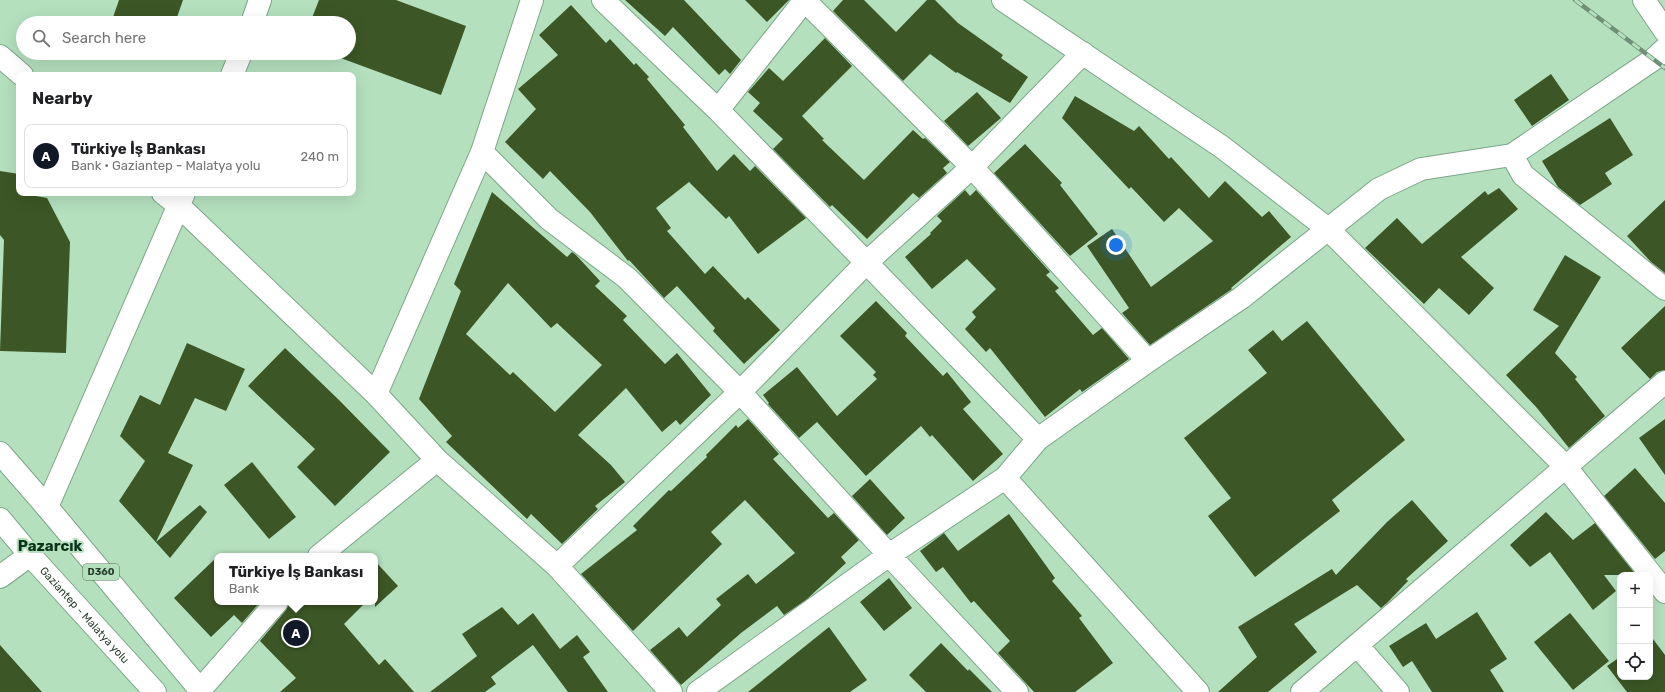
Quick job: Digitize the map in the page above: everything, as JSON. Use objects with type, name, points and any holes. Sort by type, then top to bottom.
[{"type":"main road","points":[[254,16],[260,0]]},
{"type":"main road","points":[[376,394],[482,152],[532,0]]},
{"type":"main road","points":[[603,0],[718,110],[866,264],[1038,439]]},
{"type":"main road","points":[[718,110],[805,0],[972,167],[1148,361]]},
{"type":"main road","points":[[1003,0],[1222,147],[1328,229],[1565,466],[1665,592]]},
{"type":"main road","points":[[1644,0],[1665,31]]},
{"type":"main road","points":[[698,692],[889,555],[1005,478],[1038,439],[1148,361],[1241,298],[1379,189],[1421,169],[1512,155],[1654,59],[1665,49]]},
{"type":"main road","points":[[557,566],[740,392],[866,264],[972,167],[1083,53]]},
{"type":"main road","points":[[0,56],[19,72]]},
{"type":"main road","points":[[233,72],[238,60]]},
{"type":"main road","points":[[482,152],[549,219],[627,278],[740,392],[1017,692]]},
{"type":"main road","points":[[1512,155],[1523,175],[1665,289]]},
{"type":"main road","points":[[47,507],[176,197],[376,394],[437,460],[557,566],[671,692]]},
{"type":"main road","points":[[1302,692],[1665,382]]},
{"type":"main road","name":"D360","points":[[0,454],[47,507],[201,691]]},
{"type":"main road","points":[[323,553],[437,460]]},
{"type":"main road","points":[[1005,478],[1198,692]]},
{"type":"main road","name":"Gaziantep - Malatya yolu","points":[[0,519],[30,555],[154,692]]},
{"type":"main road","points":[[0,577],[30,555]]},
{"type":"main road","points":[[201,691],[274,605]]},
{"type":"main road","points":[[1356,645],[1398,692]]},
{"type":"building","points":[[119,0],[183,0],[177,16],[113,16]]},
{"type":"building","points":[[319,0],[396,0],[466,26],[441,95],[346,60],[356,60],[356,16],[313,16]]},
{"type":"building","points":[[625,0],[684,0],[741,60],[730,74],[725,69],[719,75],[673,27],[665,36]]},
{"type":"building","points":[[745,0],[789,0],[767,22]]},
{"type":"building","points":[[843,0],[864,0],[896,32],[927,0],[935,0],[958,23],[1003,55],[1001,58],[1028,77],[1010,103],[957,72],[956,73],[930,54],[903,81],[833,11]]},
{"type":"building","points":[[571,5],[606,43],[610,39],[634,65],[636,63],[649,77],[647,79],[685,125],[683,127],[717,171],[734,154],[750,171],[755,166],[806,218],[758,254],[729,216],[726,219],[689,182],[656,208],[671,228],[667,231],[705,274],[713,266],[745,300],[748,297],[780,330],[744,364],[713,331],[715,328],[677,286],[664,298],[629,260],[628,261],[590,212],[550,171],[543,179],[505,142],[536,109],[518,89],[558,55],[539,35]]},
{"type":"building","points":[[825,38],[852,66],[802,116],[824,139],[822,140],[864,180],[913,130],[923,139],[925,138],[950,162],[943,168],[947,173],[919,198],[913,193],[867,239],[832,205],[830,207],[773,149],[783,139],[753,111],[760,103],[748,92],[769,68],[783,81]]},
{"type":"building","points":[[1551,74],[1569,100],[1532,126],[1514,100]]},
{"type":"building","points":[[977,92],[1001,118],[968,146],[944,121]]},
{"type":"building","points":[[1075,96],[1134,131],[1139,126],[1169,159],[1171,157],[1209,198],[1225,181],[1262,217],[1269,211],[1291,237],[1231,288],[1232,289],[1150,345],[1122,313],[1129,308],[1087,246],[1112,229],[1151,287],[1213,241],[1179,208],[1164,222],[1131,187],[1129,189],[1062,118]]},
{"type":"building","points":[[1610,118],[1633,155],[1605,173],[1612,184],[1580,205],[1558,187],[1542,161]]},
{"type":"building","points":[[1025,144],[1062,183],[1060,185],[1098,234],[1070,256],[994,173]]},
{"type":"building","points":[[0,171],[16,174],[16,196],[36,196],[47,198],[70,242],[66,353],[0,351],[4,240],[0,235]]},
{"type":"building","points":[[1499,188],[1518,209],[1461,257],[1494,288],[1469,315],[1439,288],[1424,304],[1365,248],[1397,218],[1422,244],[1485,191],[1488,195]]},
{"type":"building","points":[[965,190],[970,196],[976,190],[1050,272],[1046,275],[1059,288],[1055,291],[1093,335],[1102,328],[1129,359],[1082,392],[1080,389],[1045,417],[990,348],[986,352],[965,329],[976,317],[972,312],[996,289],[967,259],[932,289],[905,257],[931,234],[930,233],[942,221],[937,216]]},
{"type":"building","points":[[492,192],[567,257],[572,252],[576,255],[600,281],[595,286],[627,316],[623,320],[665,364],[677,353],[711,395],[680,425],[676,420],[662,432],[626,388],[578,435],[611,465],[625,482],[595,506],[598,509],[562,544],[531,514],[527,519],[446,442],[452,436],[419,399],[461,291],[454,284]],"holes":[[[508,283],[551,328],[557,323],[602,365],[555,412],[513,372],[510,375],[466,334]]]},
{"type":"building","points":[[1665,200],[1665,273],[1651,262],[1627,236]]},
{"type":"building","points":[[1565,255],[1601,277],[1555,353],[1577,377],[1575,379],[1605,416],[1569,448],[1537,408],[1506,375],[1559,326],[1533,310]]},
{"type":"building","points":[[876,301],[907,333],[905,336],[943,376],[947,372],[971,402],[963,409],[1003,454],[973,481],[932,435],[930,437],[921,426],[866,476],[817,422],[799,438],[768,404],[769,403],[763,395],[797,367],[837,416],[877,379],[873,375],[876,372],[840,336]]},
{"type":"building","points":[[1665,306],[1665,370],[1657,372],[1650,379],[1621,348]]},
{"type":"building","points":[[1307,321],[1405,440],[1332,500],[1340,511],[1255,577],[1208,516],[1231,498],[1184,438],[1267,373],[1248,350],[1273,330],[1282,341]]},
{"type":"building","points":[[187,343],[245,369],[226,411],[195,398],[168,453],[193,465],[156,542],[200,505],[207,512],[170,558],[119,501],[145,461],[120,436],[140,395],[160,405]]},
{"type":"building","points":[[285,348],[390,452],[335,506],[297,467],[315,449],[248,386]]},
{"type":"building","points":[[748,419],[779,454],[773,459],[828,518],[834,513],[859,540],[841,557],[846,563],[806,600],[784,615],[777,606],[741,633],[681,685],[650,650],[679,627],[687,637],[721,605],[716,599],[748,574],[756,584],[795,553],[745,500],[711,532],[722,544],[633,631],[581,574],[637,530],[633,526],[669,490],[671,491],[707,457],[706,455],[736,425],[738,428]]},
{"type":"building","points":[[1665,419],[1665,475],[1639,438]]},
{"type":"building","points":[[252,462],[296,517],[269,539],[224,485]]},
{"type":"building","points":[[1635,468],[1665,503],[1665,551],[1655,559],[1604,496]]},
{"type":"building","points":[[870,479],[905,518],[887,535],[852,496]]},
{"type":"building","points":[[1412,500],[1448,541],[1406,579],[1408,581],[1387,603],[1381,608],[1357,585],[1294,624],[1317,652],[1268,692],[1218,692],[1257,657],[1238,627],[1332,569],[1336,575],[1387,522]]},
{"type":"building","points":[[1546,512],[1573,540],[1595,523],[1634,572],[1617,572],[1617,575],[1604,575],[1616,591],[1593,610],[1550,552],[1530,567],[1510,545]]},
{"type":"building","points":[[1009,514],[1055,578],[1052,581],[1082,616],[1079,618],[1113,663],[1075,692],[1034,692],[998,653],[1010,641],[974,601],[971,603],[943,567],[936,572],[920,551],[944,533],[958,551]]},
{"type":"building","points":[[214,560],[214,605],[257,605],[242,623],[234,615],[211,637],[174,598]]},
{"type":"building","points":[[378,564],[398,586],[378,604]]},
{"type":"building","points":[[889,578],[912,608],[884,631],[860,602]]},
{"type":"building","points":[[288,605],[363,605],[344,624],[379,665],[385,659],[414,692],[280,692],[296,678],[260,641],[286,610]]},
{"type":"building","points":[[502,607],[518,625],[533,613],[560,649],[577,635],[590,652],[583,657],[608,692],[568,692],[533,645],[491,677],[496,684],[485,692],[430,692],[477,656],[462,634]]},
{"type":"building","points":[[1477,612],[1507,659],[1490,670],[1504,692],[1432,692],[1412,661],[1403,667],[1389,646],[1426,623],[1436,639]]},
{"type":"building","points":[[1570,613],[1609,661],[1573,690],[1534,642]]},
{"type":"building","points":[[829,627],[867,680],[850,692],[748,692]]},
{"type":"building","points":[[1653,639],[1665,655],[1665,692],[1627,692],[1618,680],[1653,680]]},
{"type":"building","points":[[941,643],[968,671],[969,669],[992,692],[926,692],[909,675]]},
{"type":"building","points":[[0,645],[42,692],[0,692]]},
{"type":"building","points":[[1617,659],[1617,679],[1607,666]]},
{"type":"railway","points":[[1575,0],[1665,68]]},
{"type":"place","name":"Türkiye İş Bankası","points":[[296,633]]},
{"type":"district","name":"Pazarcık","points":[[50,546]]}]
